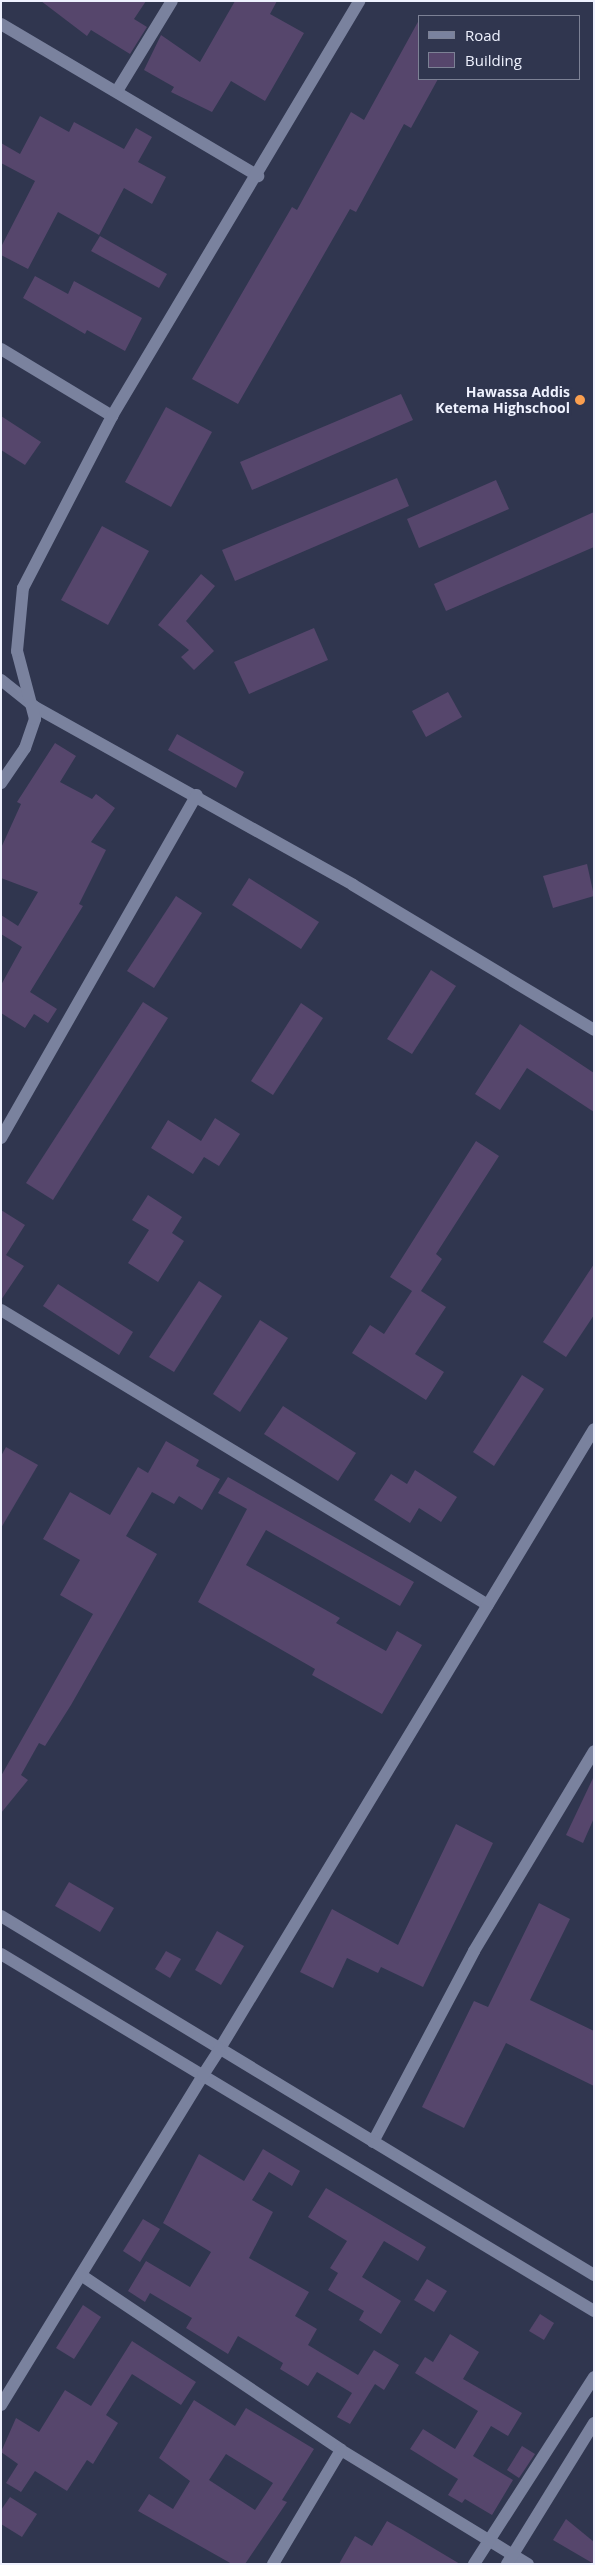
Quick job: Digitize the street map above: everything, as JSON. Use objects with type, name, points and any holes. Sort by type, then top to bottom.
[{"type":"street","points":[[117,91],[172,1]]},
{"type":"street","points":[[1,783],[25,748],[35,707],[17,651],[23,588],[112,416],[258,176],[359,1]]},
{"type":"street","points":[[1,24],[258,176]]},
{"type":"street","points":[[1,350],[112,416]]},
{"type":"street","points":[[1,680],[35,707],[197,795],[594,1030]]},
{"type":"street","points":[[1,1138],[197,795]]},
{"type":"street","points":[[1,1310],[488,1605]]},
{"type":"street","points":[[1,2405],[219,2050],[594,1429]]},
{"type":"street","points":[[373,2142],[474,1952],[594,1751]]},
{"type":"street","points":[[3,1921],[594,2275]]},
{"type":"street","points":[[1,1954],[594,2311]]},
{"type":"street","points":[[81,2275],[341,2450],[488,2541],[510,2559],[528,2564]]},
{"type":"street","points":[[474,2564],[594,2376]]},
{"type":"street","points":[[510,2559],[594,2423]]},
{"type":"street","points":[[273,2564],[341,2450]]},
{"type":"building","points":[[41,1],[146,1],[134,19],[147,27],[130,54],[91,30],[87,36]]},
{"type":"building","points":[[235,1],[277,1],[270,14],[304,33],[265,101],[231,81],[212,112],[171,92],[174,87],[144,70],[161,35],[200,62]]},
{"type":"building","points":[[418,22],[418,80],[437,80],[411,128],[404,124],[356,212],[350,209],[238,404],[192,379],[292,207],[297,210],[351,112],[364,120]]},
{"type":"building","points":[[40,116],[69,132],[74,122],[124,149],[136,128],[152,137],[138,162],[166,177],[152,204],[124,188],[99,235],[58,212],[28,269],[1,255],[1,247],[35,181],[1,163],[1,143],[20,154]]},
{"type":"building","points":[[100,236],[167,274],[159,288],[91,251]]},
{"type":"building","points":[[35,276],[68,294],[74,281],[142,318],[125,351],[87,330],[85,334],[23,298]]},
{"type":"building","points":[[401,394],[413,420],[252,490],[240,462]]},
{"type":"building","points":[[166,407],[212,432],[171,507],[125,482]]},
{"type":"building","points":[[1,416],[41,442],[25,465],[1,450]]},
{"type":"building","points":[[397,478],[409,506],[235,581],[222,550]]},
{"type":"building","points":[[496,480],[509,509],[419,548],[407,519]]},
{"type":"building","points":[[594,512],[594,547],[446,611],[434,584]]},
{"type":"building","points":[[102,526],[149,551],[108,625],[61,600]]},
{"type":"building","points":[[201,574],[215,586],[186,621],[214,651],[194,670],[181,657],[189,650],[158,625]]},
{"type":"building","points":[[314,628],[328,660],[249,694],[234,662]]},
{"type":"building","points":[[448,692],[462,717],[426,737],[412,711]]},
{"type":"building","points":[[177,734],[244,772],[236,788],[168,750]]},
{"type":"building","points":[[55,743],[76,756],[60,782],[92,799],[96,794],[115,808],[91,842],[106,850],[79,904],[83,906],[30,992],[57,1009],[48,1023],[34,1014],[25,1028],[1,1013],[1,985],[22,947],[1,934],[1,915],[18,926],[38,892],[1,878],[1,848],[21,804],[17,802]]},
{"type":"building","points":[[587,864],[594,896],[553,908],[543,876]]},
{"type":"building","points":[[249,878],[319,922],[301,949],[232,905]]},
{"type":"building","points":[[176,896],[202,913],[154,988],[127,971]]},
{"type":"building","points":[[431,970],[456,986],[412,1054],[387,1039]]},
{"type":"building","points":[[143,1002],[168,1018],[53,1200],[26,1183]]},
{"type":"building","points":[[301,1003],[323,1018],[273,1095],[251,1081]]},
{"type":"building","points":[[520,1024],[594,1073],[594,1112],[527,1068],[500,1110],[475,1094]]},
{"type":"building","points":[[215,1118],[240,1134],[219,1166],[204,1157],[193,1174],[151,1148],[168,1120],[201,1141]]},
{"type":"building","points":[[476,1141],[499,1156],[436,1254],[442,1259],[421,1291],[446,1307],[415,1354],[444,1372],[426,1400],[352,1353],[370,1325],[384,1334],[412,1291],[390,1277]]},
{"type":"building","points":[[148,1195],[182,1217],[172,1233],[184,1241],[158,1282],[128,1263],[149,1230],[132,1220]]},
{"type":"building","points":[[1,1210],[25,1225],[6,1255],[24,1266],[1,1300]]},
{"type":"building","points":[[594,1264],[594,1315],[566,1357],[543,1342]]},
{"type":"building","points":[[199,1281],[222,1296],[174,1372],[149,1357]]},
{"type":"building","points":[[58,1284],[133,1332],[119,1355],[43,1306]]},
{"type":"building","points":[[260,1320],[288,1338],[240,1412],[213,1394]]},
{"type":"building","points":[[522,1375],[544,1389],[494,1466],[473,1452]]},
{"type":"building","points":[[283,1406],[356,1453],[338,1481],[264,1434]]},
{"type":"building","points":[[166,1441],[199,1460],[196,1466],[220,1479],[202,1510],[179,1496],[174,1504],[152,1492],[126,1536],[157,1554],[71,1705],[45,1746],[39,1743],[21,1775],[28,1780],[1,1813],[1,1776],[93,1614],[60,1595],[80,1560],[43,1539],[70,1492],[110,1515],[138,1467],[148,1473]]},
{"type":"building","points":[[6,1447],[38,1465],[1,1528],[1,1456]]},
{"type":"building","points":[[415,1470],[457,1497],[441,1522],[419,1508],[410,1523],[374,1500],[391,1474],[407,1484]]},
{"type":"building","points":[[228,1477],[414,1582],[400,1606],[266,1530],[246,1565],[340,1618],[336,1623],[386,1651],[397,1631],[422,1645],[382,1714],[312,1675],[315,1669],[198,1602],[247,1509],[218,1493]]},
{"type":"building","points":[[594,1776],[594,1818],[583,1843],[566,1835]]},
{"type":"building","points":[[456,1824],[493,1843],[423,1987],[381,1967],[378,1973],[347,1958],[333,1988],[300,1972],[332,1909],[398,1945]]},
{"type":"building","points":[[69,1882],[114,1908],[100,1932],[55,1906]]},
{"type":"building","points":[[539,1903],[570,1919],[530,2000],[594,2031],[594,2086],[506,2043],[464,2128],[422,2107],[474,2001],[488,2007]]},
{"type":"building","points":[[217,1931],[244,1946],[221,1985],[195,1970]]},
{"type":"building","points":[[166,1951],[181,1959],[170,1978],[155,1969]]},
{"type":"building","points":[[263,2149],[300,2171],[292,2186],[269,2172],[252,2200],[273,2212],[249,2258],[309,2292],[295,2316],[317,2329],[308,2345],[358,2375],[374,2350],[399,2365],[384,2390],[375,2384],[350,2424],[337,2417],[352,2393],[317,2372],[308,2386],[280,2369],[283,2363],[238,2336],[228,2354],[186,2328],[192,2318],[150,2293],[145,2302],[128,2291],[146,2261],[190,2287],[211,2252],[163,2223],[199,2154],[244,2181]]},
{"type":"building","points":[[326,2188],[426,2247],[418,2261],[384,2241],[362,2277],[401,2301],[381,2334],[359,2320],[364,2311],[328,2290],[338,2273],[330,2268],[347,2241],[308,2217]]},
{"type":"building","points":[[143,2219],[160,2229],[140,2262],[123,2251]]},
{"type":"building","points":[[427,2279],[447,2291],[434,2312],[414,2300]]},
{"type":"building","points":[[83,2305],[101,2317],[74,2359],[56,2348]]},
{"type":"building","points":[[540,2314],[554,2323],[544,2340],[529,2331]]},
{"type":"building","points":[[450,2334],[479,2352],[463,2379],[522,2413],[508,2436],[491,2426],[473,2456],[513,2480],[492,2515],[465,2499],[462,2503],[448,2495],[458,2479],[410,2449],[423,2429],[455,2449],[478,2411],[415,2373],[425,2357],[433,2362]]},
{"type":"building","points":[[132,2341],[196,2382],[181,2405],[132,2374],[106,2415],[118,2423],[93,2464],[87,2460],[67,2491],[35,2471],[21,2492],[6,2483],[18,2464],[1,2452],[16,2418],[39,2432],[65,2390],[91,2406]]},
{"type":"building","points":[[194,2400],[235,2426],[246,2408],[314,2449],[282,2500],[287,2502],[245,2564],[232,2564],[138,2511],[149,2494],[173,2509],[190,2481],[159,2458]],"holes":[[[226,2454],[273,2483],[255,2510],[209,2480]]]},
{"type":"building","points":[[522,2446],[535,2454],[519,2478],[507,2470]]},
{"type":"building","points":[[10,2497],[37,2514],[22,2537],[1,2524],[1,2510]]},
{"type":"building","points":[[566,2519],[594,2542],[594,2564],[553,2540]]},
{"type":"building","points":[[387,2521],[460,2564],[339,2564],[355,2536],[372,2546]]},
{"type":"place","name":"Hawassa Addis Ketema Highschool","points":[[580,400]]}]
